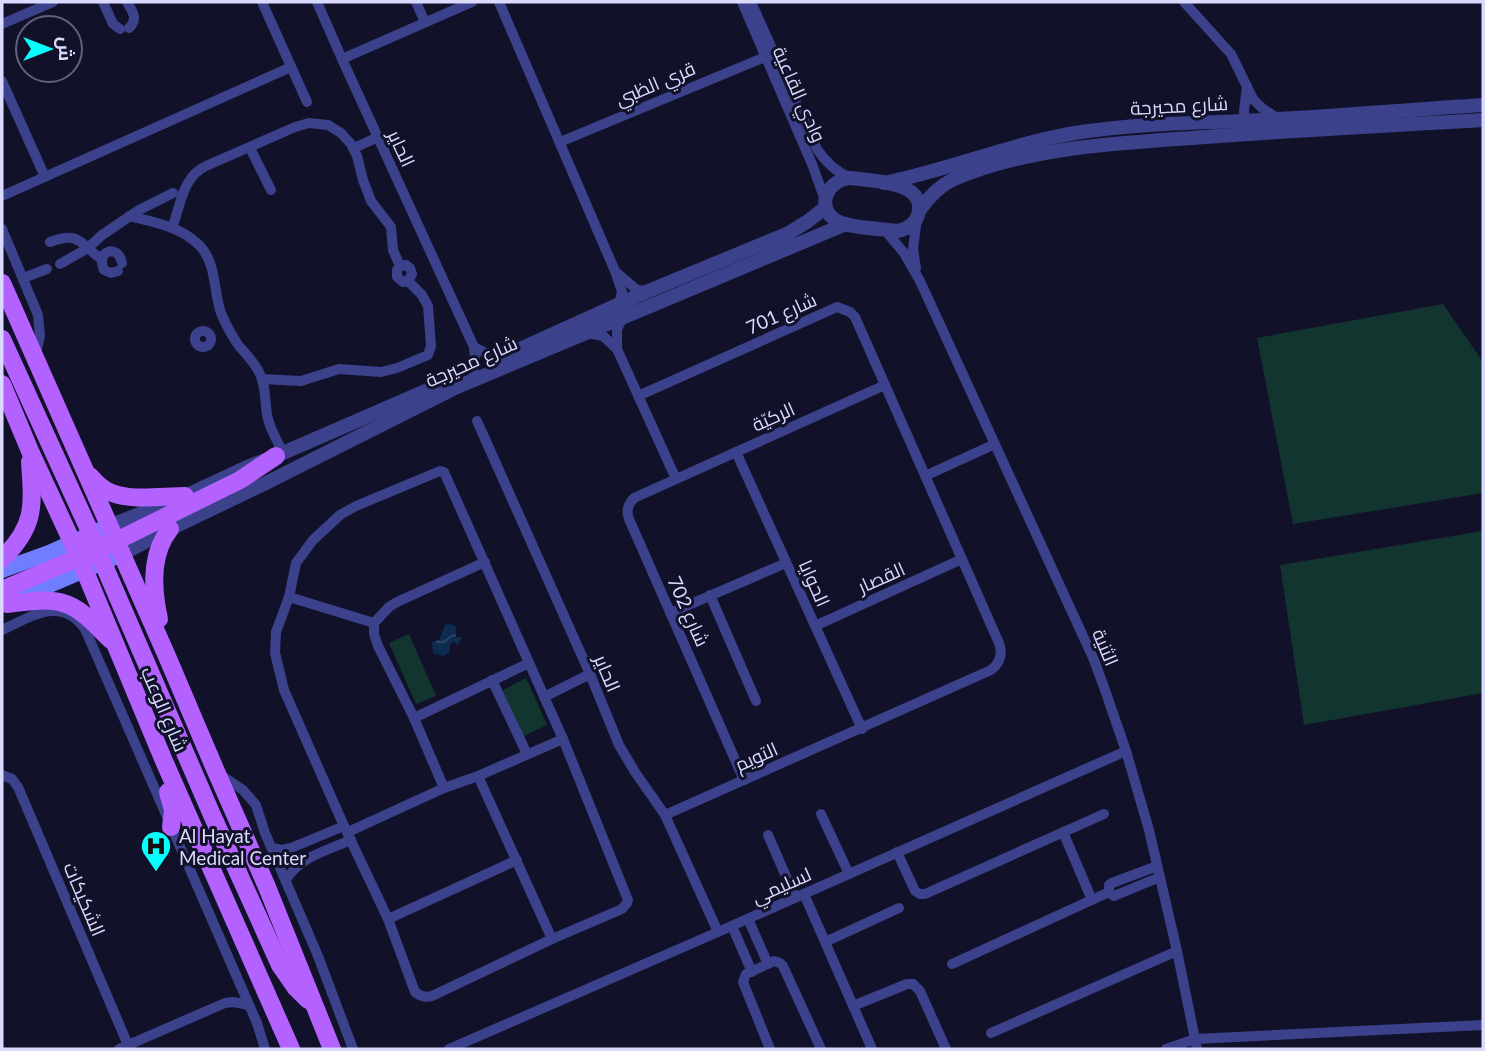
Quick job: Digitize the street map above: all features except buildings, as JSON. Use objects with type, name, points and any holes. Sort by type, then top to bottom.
[{"type":"main road","name":"شارع الوعب","points":[[2,283],[267,887],[332,1049]]},
{"type":"main road","points":[[2,339],[91,552],[280,965],[296,988],[316,1007]]},
{"type":"main road","name":"شارع الوعب","points":[[2,384],[30,451],[91,552],[115,644],[291,1049]]},
{"type":"main road","points":[[2,559],[13,548],[28,524],[32,504],[30,451]]},
{"type":"main road","points":[[3,600],[91,552],[107,539],[116,541],[240,480],[279,454]]},
{"type":"main road","points":[[80,461],[95,481],[113,494],[131,497],[185,496]]},
{"type":"main road","points":[[166,653],[155,603],[154,583],[158,549],[170,528]]},
{"type":"main road","points":[[2,570],[91,552],[111,556],[116,541]]},
{"type":"main road","points":[[3,600],[62,603],[79,611],[115,644]]},
{"type":"main road","points":[[164,761],[164,778],[173,810],[171,827]]},
{"type":"main road","points":[[262,985],[276,1049]]},
{"type":"street","points":[[2,24],[53,2]]},
{"type":"street","points":[[103,2],[114,24],[125,29],[133,24],[135,18],[127,2]]},
{"type":"street","points":[[262,2],[307,102]]},
{"type":"street","name":"الحاير","points":[[317,2],[474,347],[473,371]]},
{"type":"street","points":[[416,2],[425,22]]},
{"type":"street","points":[[342,59],[472,2]]},
{"type":"street","points":[[499,2],[615,271],[622,292],[617,349]]},
{"type":"street","name":"وادي القاعية","points":[[742,2],[812,164],[826,204]]},
{"type":"street","name":"وادي القاعية","points":[[751,2],[817,149],[835,170],[851,178]]},
{"type":"street","points":[[1184,2],[1231,54],[1254,99],[1277,118]]},
{"type":"street","name":"قري الظبي","points":[[560,142],[765,57]]},
{"type":"street","points":[[2,195],[291,66]]},
{"type":"street","points":[[2,81],[45,177]]},
{"type":"street","points":[[1246,127],[1244,111],[1247,86]]},
{"type":"street","name":"شارع محيرجة","points":[[918,214],[929,198],[947,183],[1033,156],[1083,147],[1246,127],[1277,118],[1483,105]]},
{"type":"street","name":"شارع محيرجة","points":[[884,183],[1073,134],[1149,124],[1246,127],[1483,120]]},
{"type":"street","points":[[172,228],[184,188],[201,168],[295,127],[316,123],[335,128],[354,148],[371,201],[391,226],[393,250],[400,266],[397,277],[401,281],[408,281],[426,300],[431,346],[429,353],[397,368],[381,372],[340,369],[301,381],[262,379]]},
{"type":"street","points":[[354,148],[378,137]]},
{"type":"street","points":[[250,148],[271,190]]},
{"type":"street","points":[[826,204],[833,219],[846,224],[904,229],[914,223],[919,202],[908,189],[851,178]]},
{"type":"street","name":"شارع محيرجة","points":[[116,541],[170,528],[457,387],[585,333],[646,292],[789,233],[808,221],[826,204],[827,193],[836,181],[851,178]]},
{"type":"street","points":[[60,264],[88,248],[102,234],[139,209],[173,194]]},
{"type":"street","name":"الثنية","points":[[918,214],[914,249],[920,281]]},
{"type":"street","points":[[129,216],[172,228],[196,242],[206,254],[219,305],[230,332],[262,379],[268,419],[279,454]]},
{"type":"street","name":"شارع محيرجة","points":[[116,541],[185,496],[247,467],[501,358],[846,224]]},
{"type":"street","points":[[2,229],[38,315],[40,336],[35,357]]},
{"type":"street","name":"الثنية","points":[[884,229],[904,253],[920,281],[1094,660],[1126,751],[1159,872],[1196,1044]]},
{"type":"street","points":[[50,242],[72,237],[81,241],[101,259],[107,272],[111,273],[120,267],[119,254],[112,251],[105,253],[101,259]]},
{"type":"street","points":[[23,278],[47,269]]},
{"type":"street","points":[[615,271],[636,289],[646,292]]},
{"type":"street","name":"شارع 701","points":[[638,396],[837,307],[855,317],[999,642],[1001,655],[998,664],[991,670],[862,729]]},
{"type":"street","points":[[211,337],[230,332]]},
{"type":"street","points":[[585,333],[603,336],[617,349],[676,480]]},
{"type":"street","points":[[474,347],[501,358]]},
{"type":"street","name":"الركيّة","points":[[676,480],[885,385]]},
{"type":"street","name":"الحاير","points":[[477,421],[619,745],[665,815],[718,933]]},
{"type":"street","points":[[925,476],[995,444]]},
{"type":"street","name":"الحوايا","points":[[736,452],[862,729]]},
{"type":"street","points":[[440,471],[444,472],[563,739],[627,897],[627,903],[622,909],[432,996],[427,997],[415,992],[388,919],[284,690],[275,653],[276,632],[289,597],[296,563],[313,540],[340,515],[440,471]]},
{"type":"street","name":"شارع 702","points":[[676,480],[635,498],[628,510],[629,519],[744,780]]},
{"type":"street","name":"القصار","points":[[815,626],[962,559]]},
{"type":"street","points":[[444,789],[414,718],[378,646],[374,623],[388,607],[397,602],[485,562]]},
{"type":"street","points":[[670,613],[786,563]]},
{"type":"street","points":[[710,596],[756,701]]},
{"type":"street","points":[[289,597],[374,623]]},
{"type":"street","points":[[2,630],[49,611],[70,614],[79,620],[85,629],[238,978],[265,1049]]},
{"type":"street","points":[[414,718],[529,663]]},
{"type":"street","points":[[544,696],[590,674]]},
{"type":"street","points":[[492,680],[527,754]]},
{"type":"street","name":"التويم","points":[[665,815],[862,729]]},
{"type":"street","points":[[286,880],[291,871],[348,833],[563,739]]},
{"type":"street","name":"لسليمي","points":[[450,1049],[1126,751]]},
{"type":"street","points":[[215,769],[253,799],[259,811],[265,833],[318,956],[354,1049]]},
{"type":"street","name":"الشكيكات","points":[[2,775],[12,779],[18,787],[124,1047]]},
{"type":"street","points":[[478,776],[552,940]]},
{"type":"street","points":[[821,814],[849,874]]},
{"type":"street","points":[[897,852],[915,891],[925,894],[1104,814]]},
{"type":"street","points":[[1063,832],[1092,900]]},
{"type":"street","points":[[272,848],[282,850],[348,833]]},
{"type":"street","points":[[768,835],[825,942],[872,1049]]},
{"type":"street","points":[[388,919],[517,860]]},
{"type":"street","points":[[952,964],[1108,892],[1112,883],[1159,872]]},
{"type":"street","points":[[825,942],[899,908]]},
{"type":"street","points":[[748,919],[768,964]]},
{"type":"street","points":[[732,926],[752,972]]},
{"type":"street","points":[[991,1033],[1177,951]]},
{"type":"street","points":[[770,1049],[744,987],[743,978],[746,974],[777,961],[783,966],[821,1049]]},
{"type":"street","points":[[225,1003],[236,991],[238,978]]},
{"type":"street","points":[[853,1006],[907,984],[914,984],[920,991],[946,1049]]},
{"type":"street","points":[[124,1047],[225,1003],[239,1002],[249,1005]]},
{"type":"street","points":[[1166,1049],[1196,1044],[1483,1025]]},
{"type":"green space","points":[[1443,304],[1483,362],[1483,493],[1293,524],[1257,338]]},
{"type":"green space","points":[[1483,531],[1483,693],[1304,725],[1280,565]]},
{"type":"green space","points":[[409,634],[436,696],[416,704],[389,643]]},
{"type":"green space","points":[[526,678],[547,725],[522,737],[503,690]]},
{"type":"water","points":[[445,625],[456,627],[456,637],[461,638],[458,645],[454,642],[450,644],[449,653],[443,656],[433,653],[432,642],[439,640]]},
{"type":"place","name":"Al Hayat Medical Center","points":[[156,873]]}]
